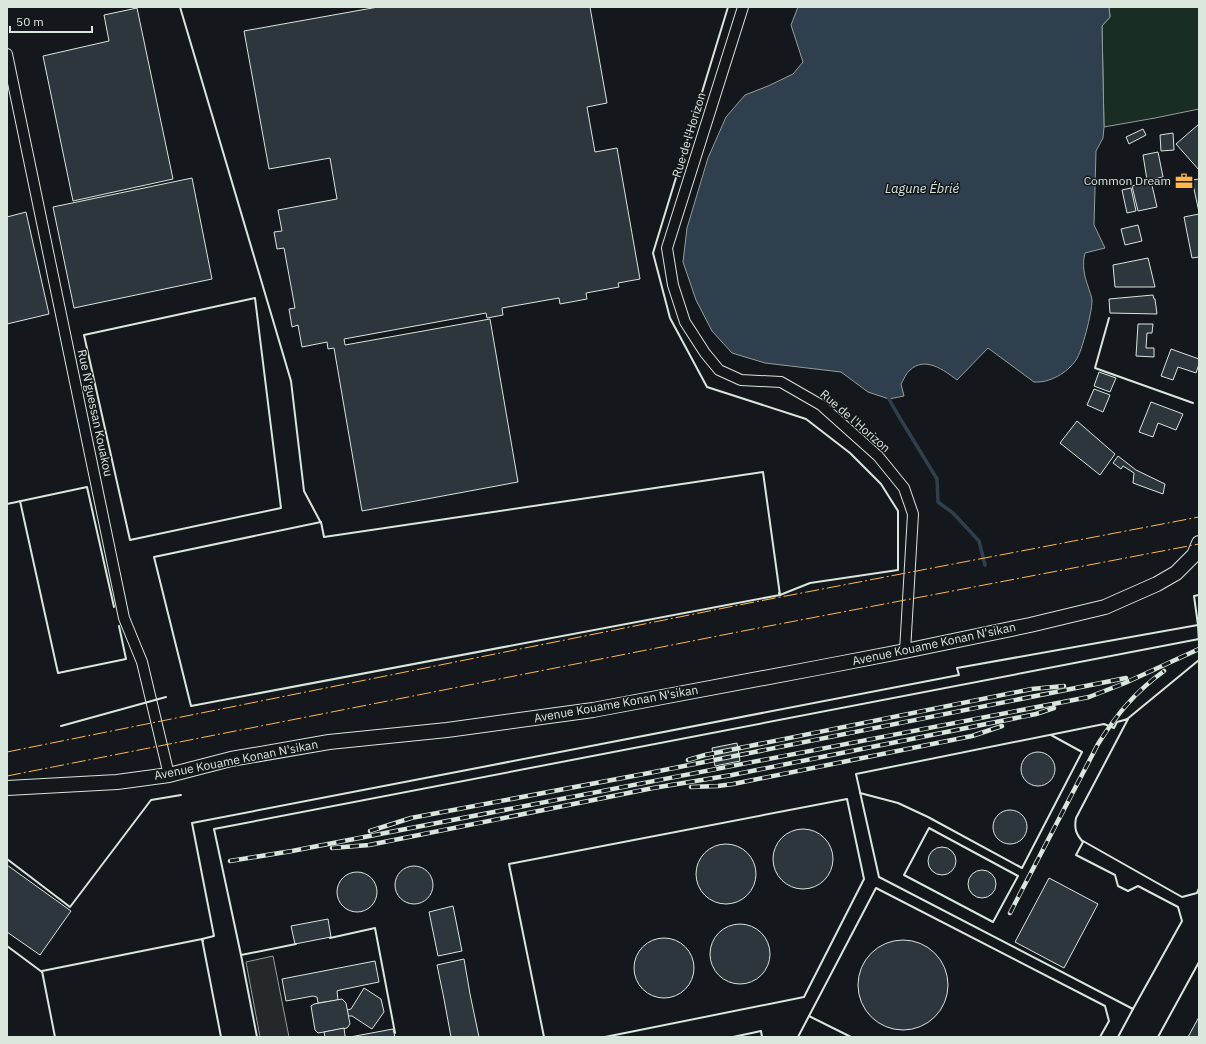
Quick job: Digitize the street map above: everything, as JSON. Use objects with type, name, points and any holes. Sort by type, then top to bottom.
[{"type":"street","name":"Rue de l'Horizon","points":[[743,7],[667,248],[673,285],[685,322],[705,354],[719,370],[741,380],[781,382],[821,405],[878,456],[904,488],[913,514],[905,651]]},
{"type":"street","name":"Rue N'guessan Kouakou","points":[[7,54],[124,618],[142,662],[169,775]]},
{"type":"street","name":"Avenue Kouame Konan N'sikan","points":[[7,788],[117,782],[169,775],[231,759],[329,742],[447,730],[593,710],[905,651],[1030,625],[1105,607],[1158,584],[1176,573],[1194,555],[1199,543]]},
{"type":"green space","points":[[1109,7],[1199,7],[1199,109],[1104,127],[1102,26],[1110,17]]},
{"type":"shaded area","points":[[273,956],[289,1037],[260,1037],[246,962]]},
{"type":"water","name":"Lagune Ébrié","points":[[798,7],[1109,7],[1110,17],[1102,26],[1104,127],[1103,138],[1096,151],[1094,225],[1105,248],[1085,253],[1085,278],[1092,299],[1092,306],[1084,341],[1078,356],[1072,365],[1063,373],[1046,381],[1034,382],[988,348],[957,380],[934,366],[922,364],[916,366],[907,373],[901,384],[904,396],[889,399],[868,392],[841,372],[765,363],[732,353],[712,331],[696,300],[683,262],[687,228],[708,158],[726,117],[745,95],[793,74],[803,62],[791,25]]},
{"type":"building","points":[[378,7],[590,7],[607,103],[587,107],[595,152],[617,148],[640,279],[618,283],[619,287],[586,293],[587,299],[560,304],[559,298],[502,308],[503,315],[487,318],[486,313],[344,339],[345,345],[490,319],[518,482],[362,511],[334,348],[328,349],[327,342],[302,347],[298,325],[292,327],[289,309],[295,308],[284,248],[277,249],[274,232],[282,231],[278,210],[337,199],[330,158],[269,169],[244,31]]},
{"type":"building","points":[[137,8],[173,179],[73,201],[43,56],[109,41],[104,15]]},
{"type":"building","points":[[1199,124],[1199,170],[1176,144]]},
{"type":"building","points":[[1143,129],[1146,135],[1129,144],[1126,137]]},
{"type":"building","points":[[1173,133],[1174,150],[1161,151],[1160,135]]},
{"type":"building","points":[[1158,152],[1163,177],[1147,180],[1143,155]]},
{"type":"building","points":[[192,178],[212,279],[74,308],[53,207]]},
{"type":"building","points":[[1199,179],[1199,212],[1192,180]]},
{"type":"building","points":[[1151,181],[1157,207],[1138,211],[1132,186]]},
{"type":"building","points":[[1131,188],[1136,211],[1127,213],[1122,190]]},
{"type":"building","points":[[26,212],[49,314],[7,324],[7,217]]},
{"type":"building","points":[[1199,214],[1199,257],[1192,258],[1184,217]]},
{"type":"building","points":[[1138,225],[1142,241],[1125,245],[1121,229]]},
{"type":"building","points":[[1148,258],[1155,287],[1115,287],[1113,265]]},
{"type":"building","points":[[1153,295],[1157,314],[1110,313],[1109,299]]},
{"type":"building","points":[[1138,324],[1153,324],[1152,333],[1147,333],[1146,348],[1154,348],[1154,357],[1136,356]]},
{"type":"building","points":[[1171,349],[1199,359],[1196,373],[1178,367],[1173,380],[1161,376]]},
{"type":"building","points":[[1099,372],[1116,378],[1110,392],[1094,386]]},
{"type":"building","points":[[1094,389],[1110,395],[1103,412],[1087,405]]},
{"type":"building","points":[[1151,402],[1183,414],[1176,430],[1158,423],[1153,437],[1139,432]]},
{"type":"building","points":[[1077,421],[1115,454],[1100,475],[1060,443]]},
{"type":"building","points":[[1118,456],[1136,470],[1165,484],[1163,494],[1133,483],[1134,473],[1123,466],[1121,469],[1113,463]]},
{"type":"building","points":[[737,743],[740,761],[715,766],[712,748]]},
{"type":"building","points":[[1035,752],[1041,752],[1050,757],[1054,763],[1054,775],[1050,781],[1041,786],[1035,786],[1026,781],[1021,772],[1021,766],[1026,757]]},
{"type":"building","points":[[1007,810],[1013,810],[1022,815],[1026,821],[1026,833],[1022,839],[1013,844],[1007,844],[998,839],[993,830],[993,824],[998,815]]},
{"type":"building","points":[[803,829],[820,834],[828,842],[833,859],[828,876],[820,884],[803,889],[786,884],[778,876],[773,859],[778,842],[786,834]]},
{"type":"building","points":[[726,844],[743,849],[751,857],[756,874],[751,891],[743,899],[726,904],[709,899],[701,891],[696,874],[701,857],[709,849]]},
{"type":"building","points":[[942,847],[952,851],[956,861],[952,871],[942,875],[932,871],[928,861],[932,851]]},
{"type":"building","points":[[7,865],[71,911],[40,955],[7,932]]},
{"type":"building","points":[[414,866],[424,869],[430,875],[433,885],[430,895],[424,901],[414,904],[404,901],[398,895],[395,885],[398,875],[404,869]]},
{"type":"building","points":[[982,870],[992,874],[996,884],[992,894],[982,898],[972,894],[968,884],[972,874]]},
{"type":"building","points":[[357,872],[371,878],[377,892],[371,906],[357,912],[343,906],[337,892],[343,878]]},
{"type":"building","points":[[1049,878],[1098,904],[1064,968],[1015,942]]},
{"type":"building","points":[[453,906],[462,951],[438,956],[429,912]]},
{"type":"building","points":[[328,919],[331,937],[295,944],[291,926]]},
{"type":"building","points":[[740,924],[757,929],[765,937],[770,954],[765,971],[757,979],[740,984],[723,979],[715,971],[710,954],[715,937],[723,929]]},
{"type":"building","points":[[664,938],[681,943],[689,951],[694,968],[689,985],[681,993],[664,998],[647,993],[639,985],[634,968],[639,951],[647,943]]},
{"type":"building","points":[[903,940],[920,944],[935,953],[944,968],[948,985],[944,1002],[935,1017],[920,1026],[903,1030],[886,1026],[871,1017],[862,1002],[858,985],[862,968],[871,953],[886,944]]},
{"type":"building","points":[[464,959],[479,1037],[451,1037],[437,965]]},
{"type":"building","points":[[375,961],[379,982],[337,991],[338,1000],[318,1003],[317,997],[313,996],[286,1001],[282,979]]},
{"type":"building","points":[[364,988],[381,999],[384,1012],[372,1029],[352,1016],[348,1016],[347,1010],[351,1009]]},
{"type":"building","points":[[342,999],[346,1003],[350,1024],[347,1028],[318,1033],[315,1030],[311,1006],[314,1004]]},
{"type":"building","points":[[1199,1017],[1199,1037],[1188,1037]]},
{"type":"building","points":[[344,1028],[345,1036],[347,1037],[325,1037],[324,1032]]},
{"type":"building","points":[[393,1029],[395,1037],[350,1037]]},
{"type":"waterway","points":[[889,395],[889,399],[898,415],[937,479],[938,502],[953,513],[979,541],[985,565]]},
{"type":"railway","points":[[230,861],[292,851],[1089,697],[1125,683],[1199,649]]},
{"type":"railway","points":[[1010,913],[1098,744],[1112,723],[1135,695],[1164,671]]},
{"type":"railway","points":[[370,831],[411,818],[649,773],[1126,678]]},
{"type":"railway","points":[[688,760],[705,755],[1032,689],[1064,686]]},
{"type":"railway","points":[[332,848],[369,845],[653,788],[732,775],[1036,714],[1054,708]]},
{"type":"railway","points":[[691,787],[733,784],[972,736],[1002,726]]},
{"type":"wall","points":[[180,7],[291,381],[304,491],[321,523]]},
{"type":"wall","points":[[728,7],[653,253],[670,318],[707,387],[806,419],[850,453],[881,484],[898,511],[898,570],[810,583],[780,595],[779,593]]},
{"type":"wall","points":[[255,298],[281,508],[130,540],[84,335],[255,298]]},
{"type":"wall","points":[[1109,318],[1095,368],[1193,403]]},
{"type":"wall","points":[[763,472],[780,595],[191,706],[154,557],[321,522],[324,537],[763,472]]},
{"type":"wall","points":[[7,504],[87,487],[114,607]]},
{"type":"wall","points":[[20,501],[58,673],[126,659],[119,626]]},
{"type":"wall","points":[[1198,625],[1194,596],[1199,595]]},
{"type":"wall","points":[[221,1037],[202,939],[214,936],[192,823],[959,675],[957,668],[1198,625],[1199,643]]},
{"type":"wall","points":[[257,1037],[214,829],[1199,639]]},
{"type":"wall","points":[[1126,720],[1199,660]]},
{"type":"wall","points":[[61,726],[166,697]]},
{"type":"wall","points":[[1128,719],[1076,818],[1075,828],[1077,834],[1083,842],[1076,855],[1115,875],[1118,886],[1128,891],[1138,886],[1178,907],[1182,921],[1133,1009],[879,877],[856,774],[1104,724],[1114,728],[1117,722],[1128,719]]},
{"type":"wall","points":[[860,793],[898,803],[928,817],[1022,868],[1082,752],[1051,735]]},
{"type":"wall","points":[[7,859],[70,907],[151,800],[181,795]]},
{"type":"wall","points":[[544,1037],[509,864],[847,799],[864,879],[804,997],[605,1037]]},
{"type":"wall","points":[[929,828],[1018,876],[993,922],[904,875],[929,828]]},
{"type":"wall","points":[[1083,841],[1182,897],[1197,893],[1199,888]]},
{"type":"wall","points":[[798,1037],[876,888],[1105,1006],[1109,1021],[1100,1037]]},
{"type":"wall","points":[[330,938],[375,928],[395,1033]]},
{"type":"wall","points":[[55,1037],[42,971],[202,939],[203,941]]},
{"type":"wall","points":[[241,955],[296,944]]},
{"type":"wall","points":[[7,946],[42,972]]},
{"type":"wall","points":[[1158,1037],[1199,962]]},
{"type":"wall","points":[[1118,1037],[1133,1009],[1131,1008]]},
{"type":"wall","points":[[809,1016],[851,1037]]},
{"type":"wall","points":[[733,1037],[761,1031],[762,1037]]},
{"type":"power","points":[[7,752],[744,604],[1199,517]]},
{"type":"power","points":[[7,776],[748,630],[1199,544]]},
{"type":"place","name":"Common Dream","points":[[1184,181]]}]
